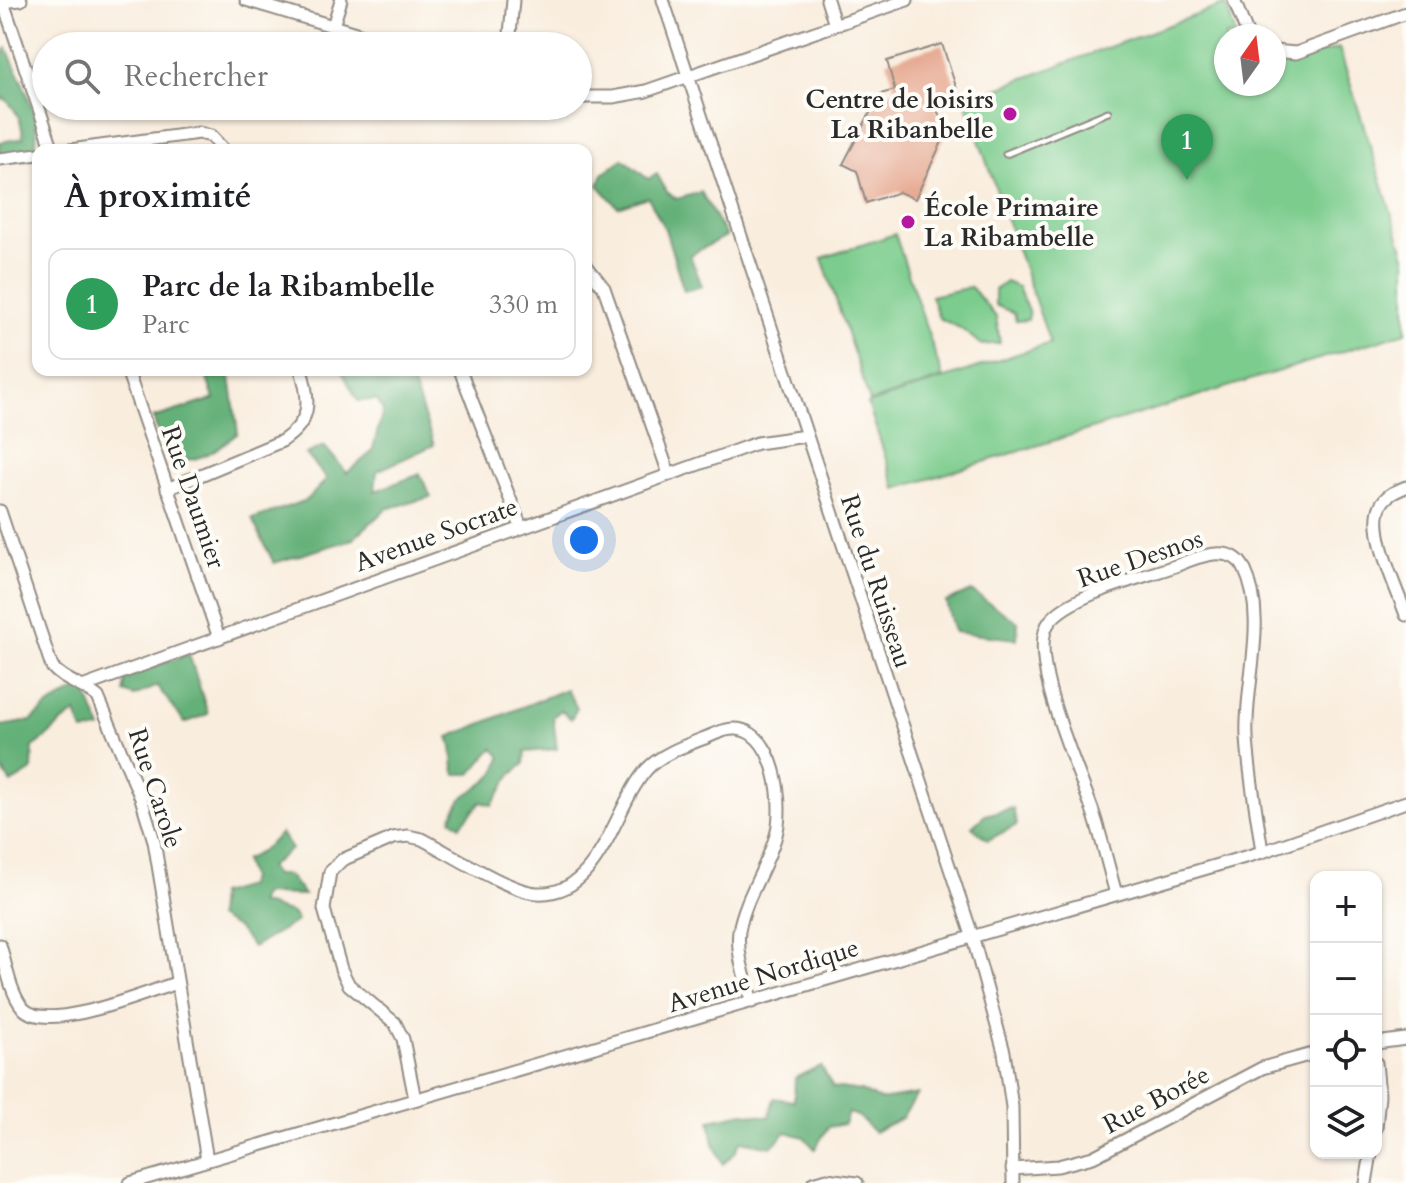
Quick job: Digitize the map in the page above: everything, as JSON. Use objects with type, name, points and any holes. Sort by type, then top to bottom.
[{"type":"street","points":[[21,0],[1,2],[32,90]]},
{"type":"street","points":[[246,0],[353,32]]},
{"type":"street","points":[[333,26],[341,0]]},
{"type":"street","points":[[510,32],[513,0]]},
{"type":"street","name":"Rue du Ruisseau","points":[[663,0],[972,935],[1004,1052],[1012,1107],[1013,1183]]},
{"type":"street","points":[[827,0],[835,25]]},
{"type":"street","points":[[592,97],[646,91],[907,0]]},
{"type":"street","points":[[1234,0],[1243,24]]},
{"type":"street","points":[[1286,52],[1296,53],[1406,13]]},
{"type":"street","points":[[42,120],[51,144]]},
{"type":"street","points":[[116,144],[199,133],[211,136],[218,144]]},
{"type":"street","points":[[0,159],[32,155]]},
{"type":"street","points":[[592,273],[604,288],[669,474]]},
{"type":"street","name":"Rue Daumier","points":[[129,376],[219,638]]},
{"type":"street","points":[[167,489],[282,441],[298,431],[305,419],[307,402],[302,376]]},
{"type":"street","points":[[462,376],[521,527]]},
{"type":"street","name":"Avenue Socrate","points":[[85,686],[757,443],[806,436]]},
{"type":"street","points":[[1406,487],[1388,495],[1377,518],[1378,537],[1406,615]]},
{"type":"street","name":"Rue Carole","points":[[0,511],[52,667],[61,677],[85,686],[106,709],[141,798],[154,841],[207,1160]]},
{"type":"street","name":"Rue Desnos","points":[[1116,894],[1095,817],[1051,693],[1043,635],[1050,621],[1071,604],[1205,554],[1231,557],[1242,563],[1246,574],[1256,629],[1247,736],[1262,852]]},
{"type":"street","points":[[415,1099],[403,1039],[395,1023],[349,985],[341,969],[324,909],[330,872],[342,860],[393,838],[408,836],[422,839],[518,888],[535,894],[558,892],[574,884],[588,870],[638,780],[650,766],[723,731],[749,733],[768,749],[778,805],[776,836],[742,918],[739,935],[739,951],[752,1002]]},
{"type":"street","name":"Avenue Nordique","points":[[130,1183],[1262,852],[1406,802]]},
{"type":"street","points":[[0,945],[17,997],[24,1009],[36,1018],[66,1016],[176,983]]},
{"type":"street","points":[[1382,1042],[1406,1039]]},
{"type":"street","name":"Rue Borée","points":[[1012,1169],[1058,1166],[1093,1157],[1262,1068],[1310,1055]]},
{"type":"street","points":[[1366,1183],[1370,1159]]},
{"type":"street","points":[[813,1183],[827,1179],[857,1183]]},
{"type":"lane","points":[[1006,154],[1108,112]]},
{"type":"green space","points":[[1226,4],[1232,24],[1214,24],[1214,96],[1286,96],[1286,62],[1339,48],[1406,259],[1406,332],[896,489],[868,404],[1050,343],[965,100]]},
{"type":"green space","points":[[7,48],[31,104],[37,132],[30,159],[0,161],[0,142],[23,138],[15,111],[4,98],[0,100],[0,58]]},
{"type":"green space","points":[[623,159],[648,179],[657,174],[667,192],[677,199],[701,192],[726,236],[690,255],[702,286],[684,291],[665,229],[648,197],[618,207],[598,185],[603,174]]},
{"type":"green space","points":[[895,234],[943,378],[870,402],[822,258]]},
{"type":"green space","points":[[1006,282],[1018,287],[1029,314],[1028,320],[1016,321],[1014,313],[995,305],[995,290]]},
{"type":"green space","points":[[971,287],[996,317],[1000,343],[982,345],[960,328],[939,318],[931,296]]},
{"type":"green space","points":[[206,376],[230,376],[238,433],[206,455],[188,460],[168,459],[153,418],[214,399]]},
{"type":"green space","points":[[344,376],[410,376],[434,445],[377,471],[375,491],[420,474],[431,497],[386,509],[353,539],[274,563],[252,519],[307,500],[327,479],[306,454],[324,446],[347,473],[372,452],[383,411],[377,400],[358,401]]},
{"type":"green space","points":[[971,591],[1018,622],[1017,639],[954,632],[946,602]]},
{"type":"green space","points":[[189,654],[208,714],[185,723],[157,686],[134,696],[124,692],[125,677]]},
{"type":"green space","points":[[84,686],[101,729],[83,732],[76,713],[33,747],[32,770],[11,783],[0,767],[0,726],[31,721],[48,706]]},
{"type":"green space","points":[[566,689],[577,708],[571,719],[561,710],[553,717],[557,749],[525,752],[524,764],[511,775],[492,805],[481,802],[460,826],[451,819],[463,798],[492,776],[501,757],[493,748],[471,774],[456,774],[449,737]]},
{"type":"green space","points":[[1013,808],[1017,825],[988,840],[972,827],[985,815]]},
{"type":"green space","points":[[281,833],[291,849],[269,867],[275,875],[288,875],[304,895],[264,894],[259,903],[292,913],[297,921],[253,947],[238,929],[217,917],[219,894],[247,886],[250,878],[244,860],[261,852]]},
{"type":"green space","points":[[821,1066],[833,1087],[861,1091],[880,1100],[918,1094],[902,1118],[874,1132],[858,1116],[848,1113],[844,1124],[828,1127],[815,1149],[804,1137],[786,1132],[771,1147],[741,1141],[735,1153],[723,1164],[714,1144],[710,1120],[744,1113],[769,1117],[774,1098],[794,1101],[795,1078]]},
{"type":"building","points":[[942,44],[960,99],[936,108],[947,131],[915,199],[899,192],[866,203],[857,171],[843,164],[880,94],[895,90],[887,61]]},
{"type":"place","name":"Centre de loisirs La Ribanbelle","points":[[1010,114]]},
{"type":"place","name":"Parc de la Ribambelle","points":[[1187,180]]},
{"type":"place","name":"École Primaire La Ribambelle","points":[[908,222]]}]
